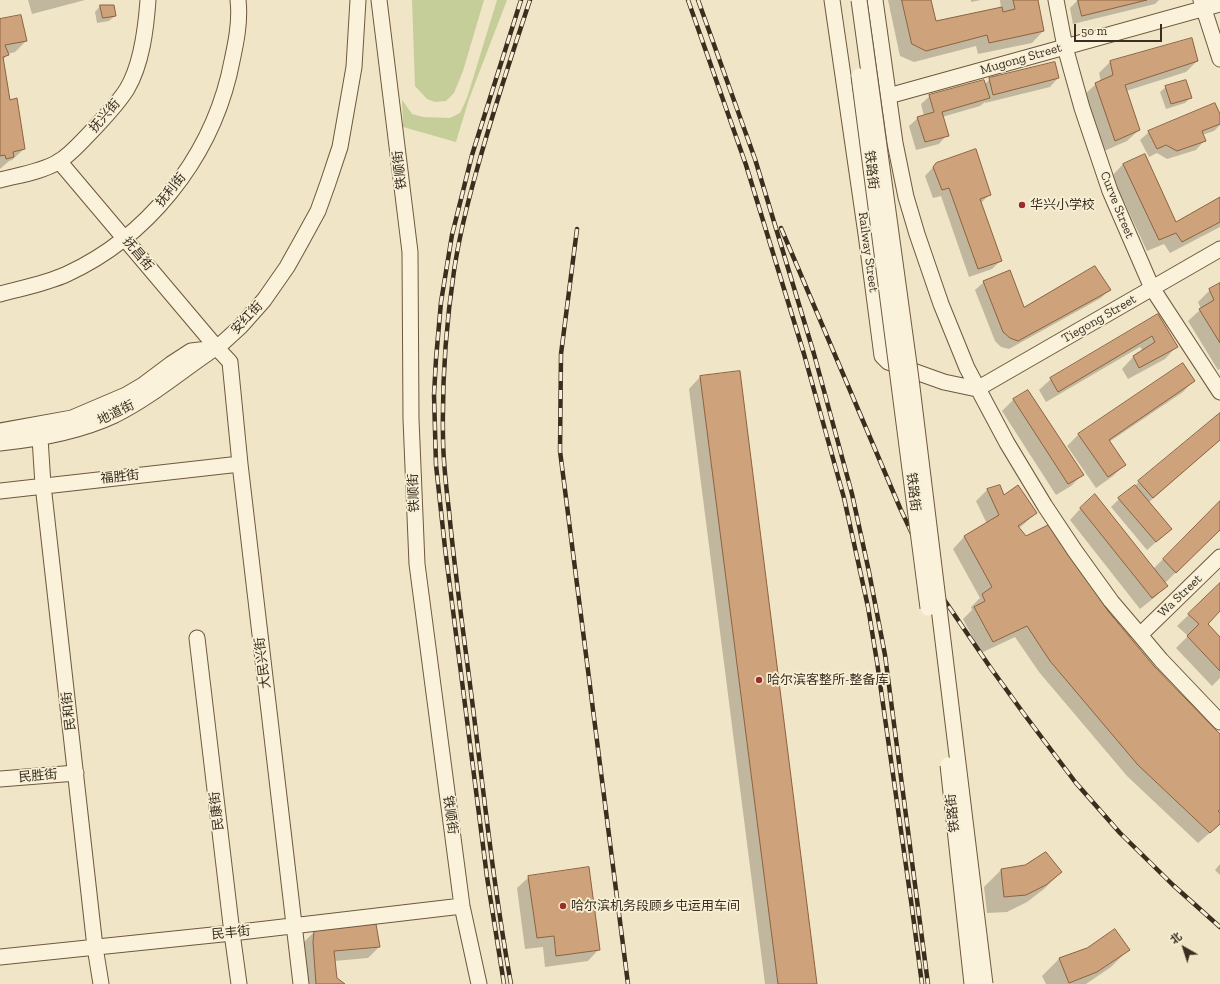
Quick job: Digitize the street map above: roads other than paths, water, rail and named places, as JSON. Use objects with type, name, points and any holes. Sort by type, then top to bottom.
[{"type":"main road","name":"抚兴街","points":[[0,180],[42,169],[59,161],[77,146],[118,101],[128,88],[135,72],[144,39],[148,0]]},
{"type":"main road","name":"抚利街","points":[[0,294],[43,283],[65,275],[87,264],[145,221],[179,181],[192,162],[213,123],[224,95],[238,30],[238,0]]},
{"type":"main road","name":"安红街","points":[[216,348],[240,327],[264,300],[287,267],[318,211],[340,147],[354,67],[358,0]]},
{"type":"main road","name":"铁顺街","points":[[379,0],[410,252],[411,419],[417,564],[462,906],[479,984]]},
{"type":"main road","name":"Railway Street","points":[[832,0],[882,356],[888,362],[944,382],[977,389]]},
{"type":"main road","name":"铁路街","points":[[849,0],[942,714],[972,984]]},
{"type":"main road","points":[[859,0],[910,371],[985,984]]},
{"type":"main road","points":[[875,0],[895,142],[906,197],[941,304],[977,389],[1045,506],[1111,601],[1161,660],[1220,722]]},
{"type":"main road","name":"Curve Street","points":[[1056,0],[1066,47],[1082,108],[1110,191],[1152,288],[1220,392]]},
{"type":"main road","points":[[1202,4],[1220,59]]},
{"type":"main road","name":"Mugong Street","points":[[892,95],[1066,47],[1202,4],[1220,4]]},
{"type":"main road","name":"抚昌街","points":[[59,161],[216,348]]},
{"type":"main road","name":"Tiegong Street","points":[[977,389],[1220,249]]},
{"type":"main road","points":[[0,431],[72,418],[126,395],[143,385],[191,351],[216,348]]},
{"type":"main road","name":"地道街","points":[[0,443],[40,438],[85,427],[115,415],[140,401],[216,348]]},
{"type":"main road","name":"大民兴街","points":[[216,348],[230,362],[240,464],[301,984]]},
{"type":"main road","name":"民和街","points":[[40,438],[43,486],[95,947],[101,984]]},
{"type":"main road","name":"福胜街","points":[[0,491],[240,464]]},
{"type":"main road","name":"Wa Street","points":[[1140,635],[1220,557]]},
{"type":"main road","name":"民康街","points":[[197,638],[238,984]]},
{"type":"main road","name":"民胜街","points":[[0,779],[76,773]]},
{"type":"main road","name":"民丰街","points":[[0,957],[232,933],[462,906]]},
{"type":"railway","points":[[504,984],[487,877],[445,548],[436,465],[434,395],[441,302],[452,235],[472,155],[521,0]]},
{"type":"railway","points":[[511,984],[494,878],[454,558],[444,464],[443,395],[449,312],[454,271],[461,233],[469,197],[489,129],[530,0]]},
{"type":"railway","points":[[688,0],[746,165],[804,354],[844,498],[868,607],[877,662],[922,984]]},
{"type":"railway","points":[[698,0],[755,159],[814,354],[852,494],[885,655],[928,984]]},
{"type":"railway","points":[[781,228],[900,508],[941,595],[990,667],[1076,783],[1120,833],[1173,885],[1220,927]]},
{"type":"railway","points":[[577,229],[561,354],[560,451],[628,984]]},
{"type":"place","name":"华兴小学校","points":[[1022,205]]},
{"type":"place","name":"哈尔滨客整所-整备库","points":[[759,680]]},
{"type":"place","name":"哈尔滨机务段顾乡屯运用车间","points":[[563,906]]}]
